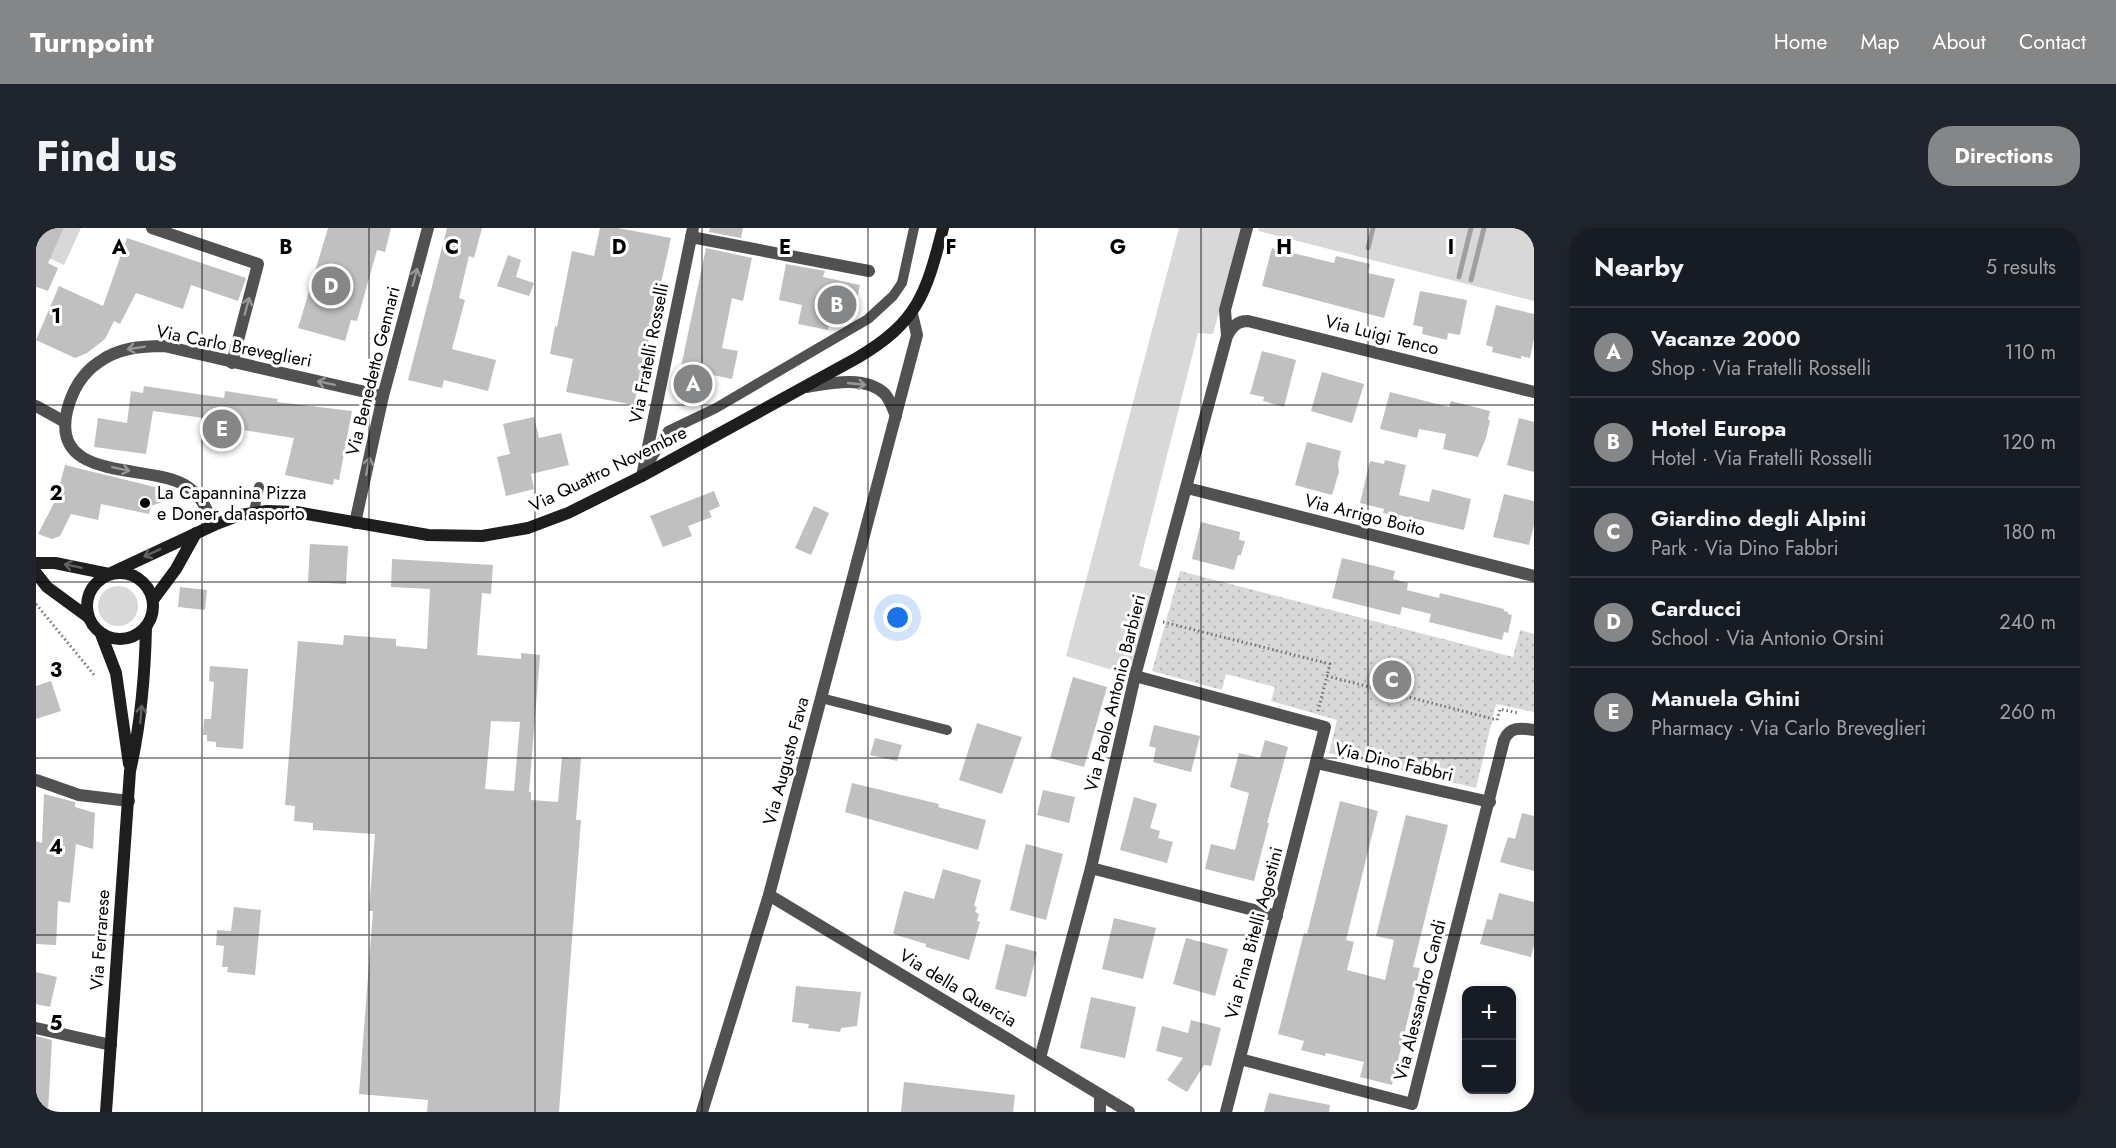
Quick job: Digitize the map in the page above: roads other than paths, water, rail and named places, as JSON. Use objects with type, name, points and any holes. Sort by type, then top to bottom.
[{"type":"main road","name":"Via Quattro Novembre","points":[[88,617],[86,606],[88,595],[93,586],[109,574],[214,525],[254,512],[296,512],[428,535],[463,537],[497,535],[554,519],[642,476],[874,348],[898,330],[912,314],[931,276],[943,228]]},
{"type":"main road","points":[[153,600],[176,569],[196,533]]},
{"type":"main road","points":[[36,563],[55,563],[109,574],[119,572],[138,577],[150,591],[153,600],[151,619],[146,627],[130,638],[120,640],[110,638],[101,634],[88,617],[46,587],[36,573]]},
{"type":"main road","name":"Via Ferrarese","points":[[130,771],[140,728],[146,670],[146,627]]},
{"type":"main road","name":"Via Ferrarese","points":[[101,634],[116,673],[130,771],[106,1112]]},
{"type":"street","points":[[152,228],[258,264],[232,363]]},
{"type":"street","name":"Via Benedetto Gennari","points":[[355,523],[383,396],[428,228]]},
{"type":"street","name":"Via Paolo Antonio Barbieri","points":[[1040,1058],[1091,868],[1135,676],[1227,336],[1225,310],[1247,228]]},
{"type":"street","name":"Via Fratelli Rosselli","points":[[642,476],[692,232],[869,272]]},
{"type":"street","name":"Via Augusto Fava","points":[[702,1112],[769,895],[896,416],[917,335],[912,314]]},
{"type":"street","name":"Via Luigi Tenco","points":[[1227,336],[1235,324],[1248,321],[1534,392]]},
{"type":"street","name":"Via Carlo Breveglieri","points":[[65,422],[69,404],[81,378],[95,364],[113,354],[143,346],[164,346],[383,396]]},
{"type":"street","points":[[802,388],[827,383],[855,382],[874,386],[887,395],[896,416]]},
{"type":"street","points":[[36,406],[65,422],[66,438],[75,453],[82,459],[167,478],[185,485],[202,499],[214,525]]},
{"type":"street","name":"Via Arrigo Boito","points":[[1187,488],[1534,576]]},
{"type":"street","name":"Via Dino Fabbri","points":[[1135,676],[1325,727],[1316,763],[1490,802]]},
{"type":"street","points":[[1490,802],[1506,735],[1519,728],[1534,730]]},
{"type":"street","name":"Via Pina Bitelli Agostini","points":[[1226,1112],[1316,763]]},
{"type":"street","points":[[36,780],[79,795],[129,801]]},
{"type":"street","name":"Via Alessandro Candi","points":[[1240,1059],[1412,1104],[1490,802]]},
{"type":"street","points":[[1091,868],[1277,916]]},
{"type":"street","name":"Via della Quercia","points":[[769,895],[1129,1112]]},
{"type":"street","points":[[36,1028],[111,1045]]},
{"type":"street","points":[[1100,1095],[1100,1112]]},
{"type":"lane","points":[[642,476],[668,431],[716,408],[868,319],[893,296],[902,283],[914,228]]},
{"type":"lane","points":[[254,512],[258,487]]},
{"type":"lane","points":[[821,698],[947,730]]},
{"type":"waterway","points":[[1368,248],[1373,228]]},
{"type":"waterway","points":[[1459,277],[1471,228]]},
{"type":"waterway","points":[[1471,280],[1484,228]]},
{"type":"place","name":"Carducci","points":[[331,286]]},
{"type":"place","name":"Hotel Europa","points":[[837,305]]},
{"type":"place","name":"Vacanze 2000","points":[[693,384]]},
{"type":"place","name":"Manuela Ghini","points":[[222,429]]},
{"type":"place","name":"La Capannina Pizza e Doner da asporto","points":[[145,503]]},
{"type":"place","name":"Giardino degli Alpini","points":[[1392,680]]}]
